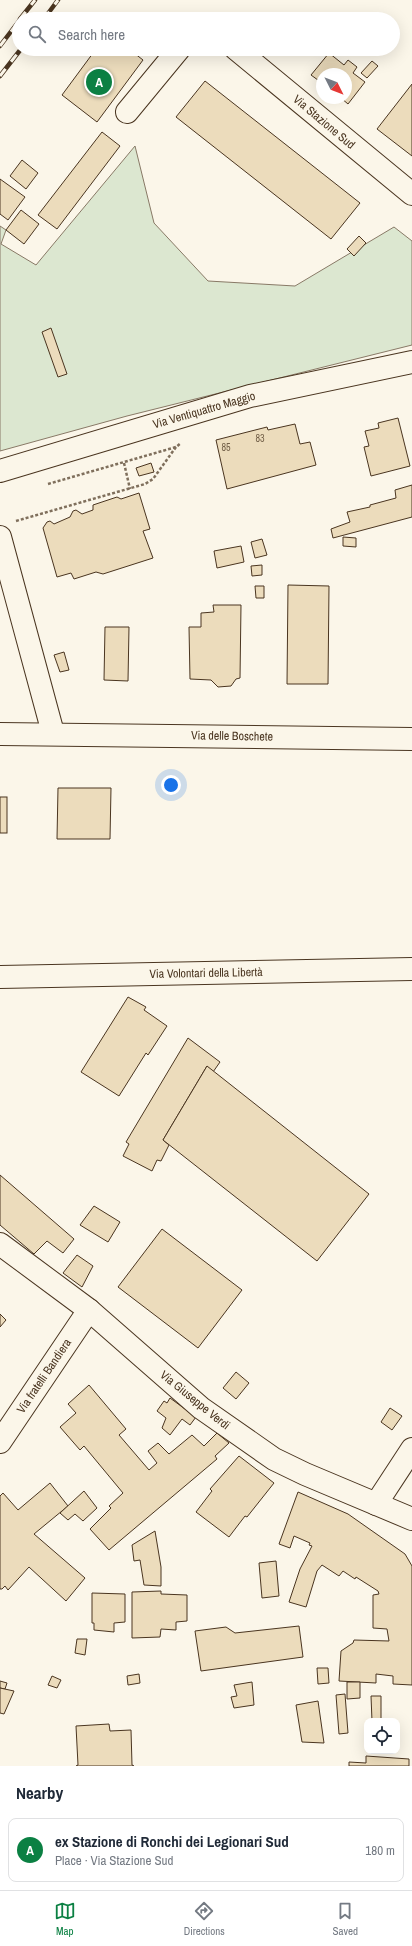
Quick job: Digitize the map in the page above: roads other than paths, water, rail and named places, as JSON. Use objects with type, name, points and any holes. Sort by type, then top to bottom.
[{"type":"street","points":[[127,112],[173,56]]},
{"type":"street","name":"Via Stazione Sud","points":[[244,56],[412,194]]},
{"type":"street","name":"Via Ventiquattro Maggio","points":[[0,472],[250,396],[412,362]]},
{"type":"street","points":[[0,537],[53,733]]},
{"type":"street","name":"Via delle Boschete","points":[[0,734],[53,733],[412,739]]},
{"type":"street","name":"Via Volontari della Libertà","points":[[0,977],[412,969]]},
{"type":"street","name":"Via Giuseppe Verdi","points":[[0,1244],[88,1310],[202,1408],[274,1459],[412,1519]]},
{"type":"street","name":"Via fratelli Bandiera","points":[[0,1442],[88,1310]]},
{"type":"street","points":[[376,1504],[412,1449]]},
{"type":"railway","points":[[26,12],[35,0]]},
{"type":"railway","points":[[49,12],[58,0]]},
{"type":"railway","points":[[0,46],[12,30]]},
{"type":"railway","points":[[0,76],[16,56]]},
{"type":"place","name":"ex Stazione di Ronchi dei Legionari Sud","points":[[99,82]]}]
